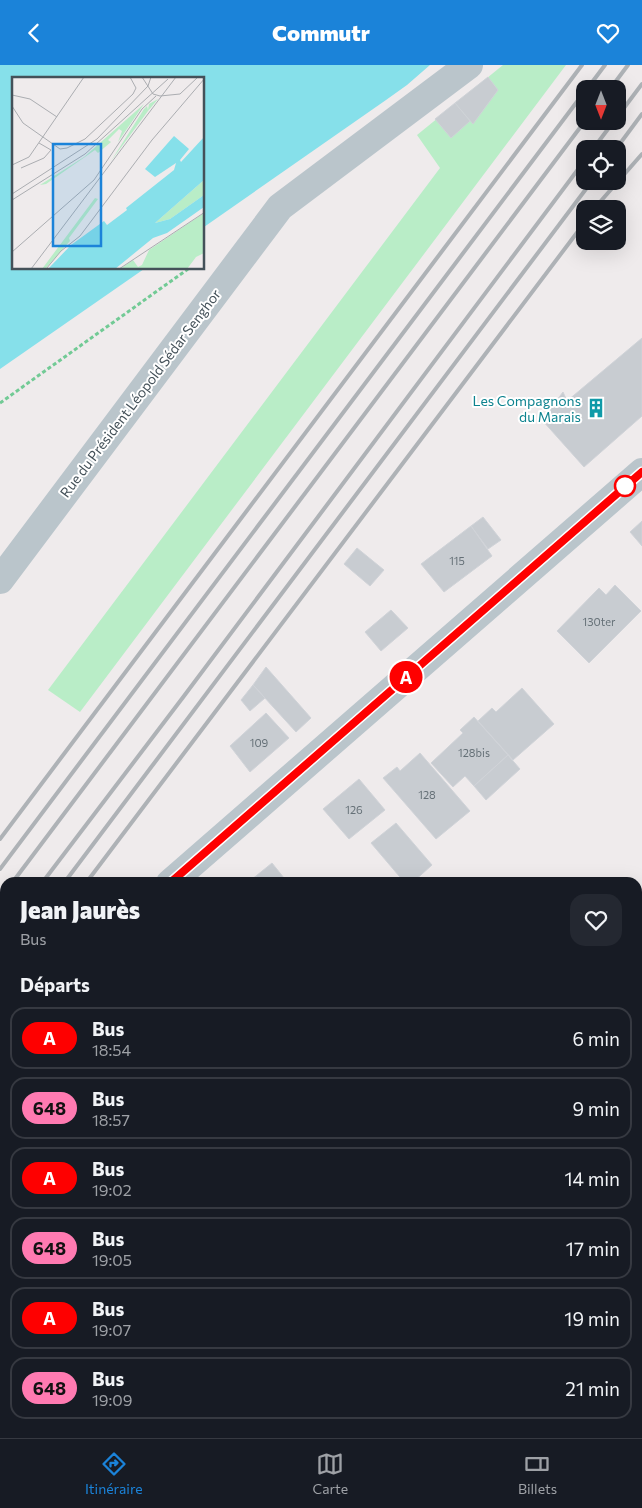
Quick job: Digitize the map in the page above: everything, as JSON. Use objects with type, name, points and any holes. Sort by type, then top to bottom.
[{"type":"street","name":"Rue du Président Léopold Sédar Senghor","points":[[0,580],[280,207],[469,65]]},
{"type":"street","points":[[177,877],[642,472]]},
{"type":"path","points":[[0,403],[187,270]]},
{"type":"green space","points":[[503,65],[566,65],[80,712],[48,690],[440,168],[417,135]]},
{"type":"water","points":[[0,65],[430,65],[407,85],[205,226],[205,77],[12,77],[12,270],[143,270],[0,369]]},
{"type":"building","points":[[488,77],[498,90],[473,124],[455,103]]},
{"type":"building","points":[[455,103],[470,121],[451,138],[435,119]]},
{"type":"building","name":"Les Compagnons du Marais","points":[[642,338],[642,416],[584,467],[542,420],[563,392],[567,401]]},
{"type":"building","points":[[483,517],[501,540],[488,549],[471,526]]},
{"type":"building","points":[[642,521],[642,546],[630,532]]},
{"type":"building","points":[[471,526],[492,556],[444,592],[421,564]]},
{"type":"building","points":[[357,548],[384,570],[370,586],[344,564]]},
{"type":"building","points":[[615,585],[641,611],[589,663],[557,631],[599,588],[606,595]]},
{"type":"building","points":[[391,610],[408,628],[381,651],[365,632]]},
{"type":"building","points":[[266,667],[311,718],[296,732],[253,685]]},
{"type":"building","points":[[253,685],[265,698],[250,711],[241,700]]},
{"type":"building","points":[[522,688],[554,724],[513,760],[478,721],[492,708],[496,712]]},
{"type":"building","points":[[266,713],[289,738],[250,772],[230,746]]},
{"type":"building","points":[[474,717],[508,755],[474,786],[465,776],[453,787],[431,763],[463,733],[460,730]]},
{"type":"building","points":[[420,753],[470,811],[436,839],[383,778],[397,767],[400,771]]},
{"type":"building","points":[[508,755],[520,769],[486,800],[474,786]]},
{"type":"building","points":[[359,779],[385,810],[349,839],[323,809]]},
{"type":"building","points":[[396,823],[432,865],[419,877],[400,877],[371,843]]},
{"type":"building","points":[[272,863],[283,877],[257,877]]},
{"type":"railway","points":[[0,839],[582,65]]},
{"type":"railway","points":[[594,80],[605,65]]},
{"type":"railway","points":[[617,80],[628,65]]},
{"type":"railway","points":[[626,105],[642,84]]},
{"type":"railway","points":[[0,869],[576,103]]},
{"type":"railway","points":[[623,140],[642,114]]},
{"type":"railway","points":[[17,877],[578,130]]},
{"type":"railway","points":[[600,140],[607,130]]},
{"type":"railway","points":[[602,200],[642,154]]},
{"type":"railway","points":[[47,877],[576,172]]},
{"type":"railway","points":[[69,877],[585,190]]},
{"type":"railway","points":[[91,877],[576,234]]},
{"type":"bus line","name":"A","points":[[177,877],[642,472]]},
{"type":"place","name":"Les Compagnons du Marais","points":[[596,408]]}]
